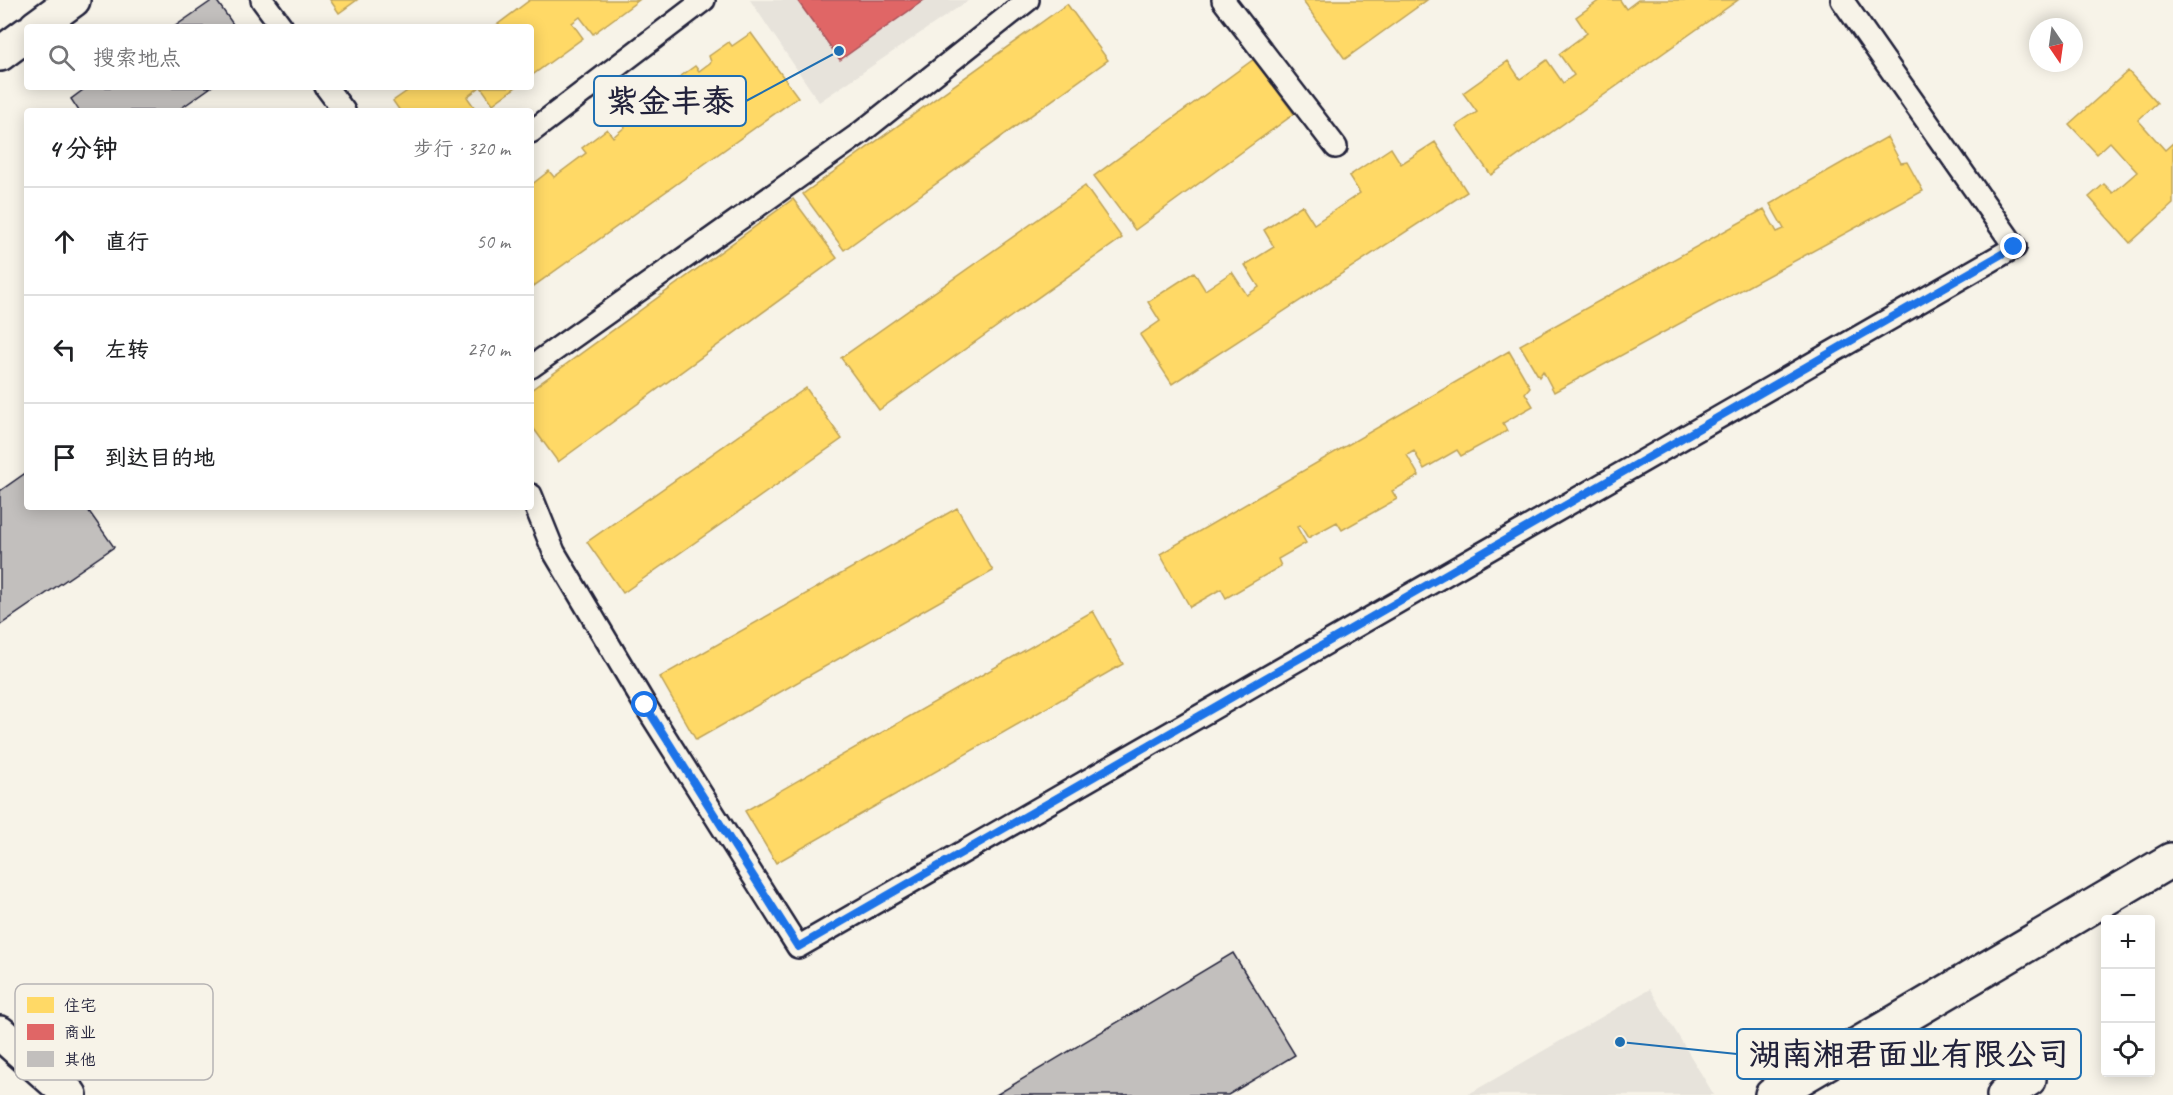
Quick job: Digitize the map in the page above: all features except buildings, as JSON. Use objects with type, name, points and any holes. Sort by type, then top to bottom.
[{"type":"street","points":[[40,24],[73,0]]},
{"type":"street","points":[[0,54],[24,36]]},
{"type":"street","points":[[1772,1095],[2171,860]]},
{"type":"street","points":[[0,1033],[15,1046]]},
{"type":"street","points":[[53,1080],[70,1095]]},
{"type":"lane","points":[[262,0],[280,24]]},
{"type":"lane","points":[[534,130],[704,0]]},
{"type":"lane","points":[[534,365],[859,134],[1028,0]]},
{"type":"lane","points":[[1223,0],[1336,147]]},
{"type":"lane","points":[[534,502],[554,552],[566,573],[651,715],[798,947],[2014,247],[1842,0]]},
{"type":"lane","points":[[328,90],[342,108]]},
{"type":"shaded area","points":[[750,0],[969,0],[819,102]]},
{"type":"shaded area","points":[[1650,989],[1714,1095],[1467,1095]]},
{"type":"place","name":"紫金丰泰","points":[[839,51]]},
{"type":"place","name":"湖南湘君面业有限公司","points":[[1620,1042]]},
{"type":"route","points":[[645,705],[798,947],[2014,247]]}]
